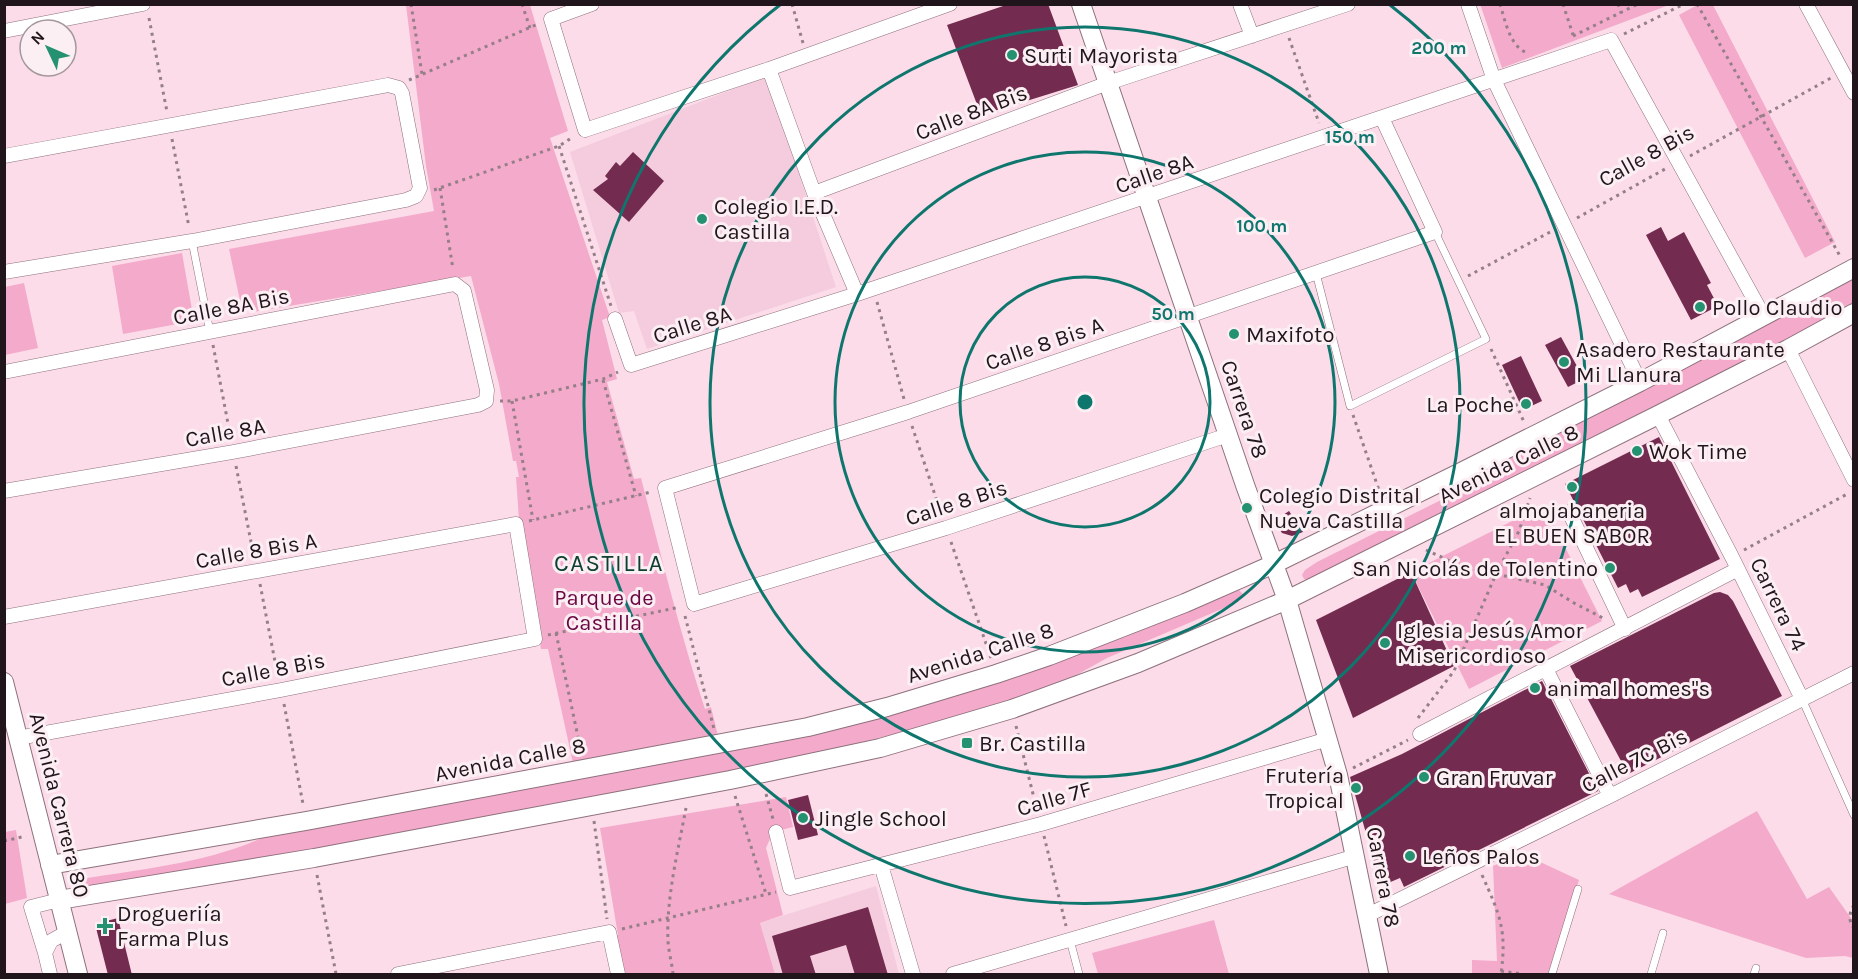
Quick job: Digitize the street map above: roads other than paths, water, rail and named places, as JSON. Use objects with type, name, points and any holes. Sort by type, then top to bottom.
[{"type":"street","points":[[4,31],[144,4]]},
{"type":"street","points":[[592,4],[551,19],[585,130],[769,69],[950,4]]},
{"type":"street","name":"Carrera 78","points":[[1081,4],[1228,435],[1287,600],[1328,739],[1356,856],[1379,975]]},
{"type":"street","points":[[1240,4],[1252,36]]},
{"type":"street","name":"Calle 8A Bis","points":[[814,193],[1108,83],[1348,4]]},
{"type":"street","points":[[1468,4],[1494,80],[1640,382]]},
{"type":"street","points":[[1806,4],[1854,93]]},
{"type":"street","name":"Calle 8A","points":[[615,319],[631,365],[857,294],[1147,198],[1611,40],[1764,317]]},
{"type":"street","points":[[769,69],[814,193],[857,294]]},
{"type":"street","points":[[4,156],[394,85],[402,93],[420,188],[416,196],[406,200],[4,272]]},
{"type":"street","points":[[1382,118],[1435,232]]},
{"type":"street","name":"Calle 8 Bis A","points":[[694,604],[665,488],[908,412],[1435,232]]},
{"type":"street","name":"Avenida Calle 8","points":[[50,865],[306,821],[808,727],[887,707],[996,674],[1114,632],[1274,564],[1640,382],[1764,317],[1848,265]]},
{"type":"street","name":"Calle 8A Bis","points":[[4,372],[210,332],[459,288],[487,390],[486,401]]},
{"type":"street","name":"Avenida Calle 8","points":[[59,900],[314,858],[730,780],[880,748],[1012,709],[1137,663],[1287,600],[1658,415],[1854,313]]},
{"type":"street","points":[[1788,349],[1854,480]]},
{"type":"street","name":"Calle 8A","points":[[4,491],[233,452],[478,405],[486,401]]},
{"type":"street","name":"Carrera 74","points":[[1658,415],[1802,699]]},
{"type":"street","name":"Calle 8 Bis","points":[[694,604],[946,528],[1228,435]]},
{"type":"street","points":[[1569,512],[1625,629]]},
{"type":"street","name":"Calle 8 Bis A","points":[[4,617],[516,524],[535,639]]},
{"type":"street","points":[[1420,734],[1625,629],[1735,563]]},
{"type":"street","name":"Calle 8 Bis","points":[[18,738],[281,690],[535,639]]},
{"type":"street","points":[[1546,669],[1610,796]]},
{"type":"street","name":"Calle 7C Bis","points":[[1368,915],[1854,673]]},
{"type":"street","name":"Avenida Carrera 80","points":[[4,682],[78,975]]},
{"type":"street","name":"Calle 7F","points":[[776,832],[790,888],[1041,824],[1328,739]]},
{"type":"street","points":[[953,975],[1356,856]]},
{"type":"street","points":[[881,865],[913,975]]},
{"type":"street","points":[[50,975],[31,907],[59,900]]},
{"type":"street","points":[[45,952],[51,941],[67,932]]},
{"type":"street","points":[[398,975],[609,932],[618,975]]},
{"type":"lane","points":[[1316,273],[1350,406],[1486,339],[1435,232]]},
{"type":"lane","points":[[192,240],[210,332]]},
{"type":"lane","name":"Carrera 74","points":[[1802,699],[1854,815]]},
{"type":"lane","points":[[1552,975],[1578,889]]},
{"type":"lane","points":[[1651,975],[1663,933]]},
{"type":"lane","points":[[1070,940],[1079,975]]},
{"type":"place","name":"Surti Mayorista","points":[[1012,55]]},
{"type":"place","name":"Colegio I.E.D. Castilla","points":[[702,219]]},
{"type":"place","name":"Pollo Claudio","points":[[1700,307]]},
{"type":"place","name":"Maxifoto","points":[[1234,334]]},
{"type":"place","name":"Asadero Restaurante Mi Llanura","points":[[1564,362]]},
{"type":"place","name":"La Poche","points":[[1526,404]]},
{"type":"place","name":"Wok Time","points":[[1637,451]]},
{"type":"place","name":"almojabaneria EL BUEN SABOR","points":[[1572,487]]},
{"type":"place","name":"Colegio Distrital Nueva Castilla","points":[[1247,508]]},
{"type":"place","name":"San Nicolás de Tolentino","points":[[1610,568]]},
{"type":"place","name":"Iglesia Jesús Amor Misericordioso","points":[[1385,643]]},
{"type":"place","name":"animal homes\"s","points":[[1535,688]]},
{"type":"place","name":"Br. Castilla","points":[[967,743]]},
{"type":"place","name":"Gran Fruvar","points":[[1424,777]]},
{"type":"place","name":"Frutería Tropical","points":[[1356,788]]},
{"type":"place","name":"Jingle School","points":[[803,818]]},
{"type":"place","name":"Leños Palos","points":[[1410,856]]},
{"type":"place","name":"Drogueriía Farma Plus","points":[[105,926]]},
{"type":"district","name":"CASTILLA","points":[[609,563]]},
{"type":"park label","name":"Parque de Castilla","points":[[604,610]]}]
